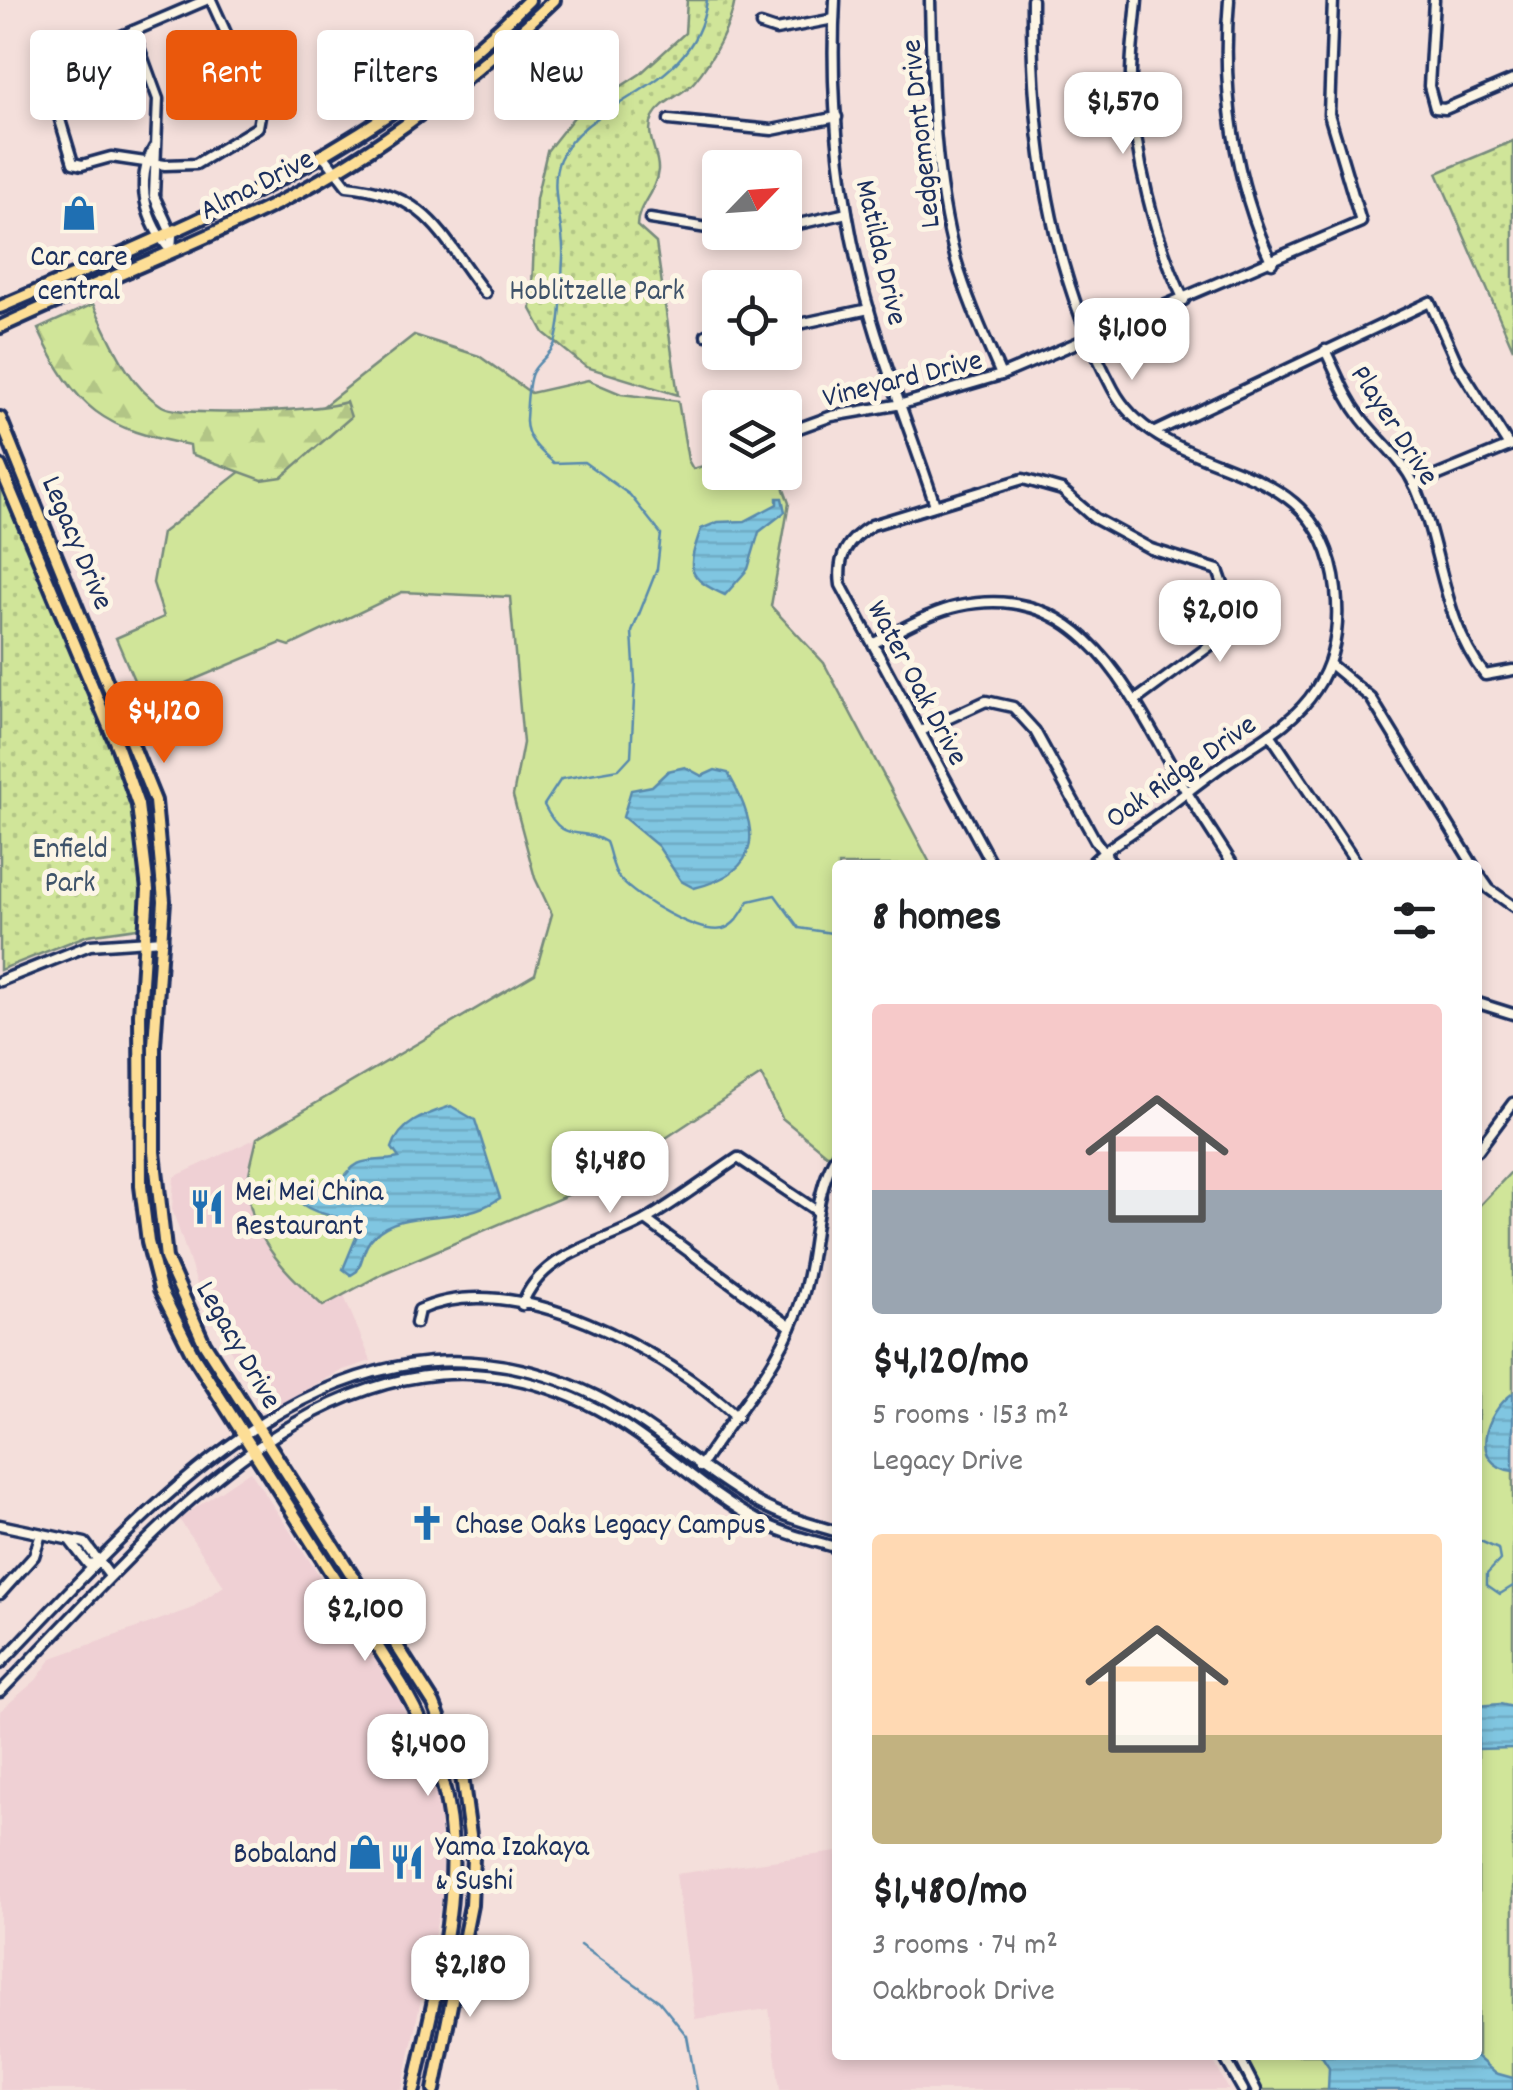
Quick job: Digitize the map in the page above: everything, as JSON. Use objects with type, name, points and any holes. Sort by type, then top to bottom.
[{"type":"main road","name":"Alma Drive","points":[[474,46],[529,0]]},
{"type":"main road","name":"Alma Drive","points":[[474,67],[548,2]]},
{"type":"main road","name":"Alma Drive","points":[[0,307],[166,237],[324,156],[378,120]]},
{"type":"main road","name":"Alma Drive","points":[[0,327],[280,202],[410,120]]},
{"type":"main road","points":[[76,274],[82,289]]},
{"type":"main road","name":"Legacy Drive","points":[[0,418],[155,801],[164,876],[164,940],[154,1046],[154,1152],[159,1224],[170,1270],[198,1332],[443,1723],[462,1776],[470,1820],[471,1905],[434,2090]]},
{"type":"main road","points":[[0,464],[15,456]]},
{"type":"main road","name":"Legacy Drive","points":[[0,464],[138,805],[148,890],[140,1014],[140,1150],[144,1219],[155,1273],[179,1331],[426,1730],[450,1807],[452,1902],[414,2090]]},
{"type":"main road","points":[[47,576],[63,568]]},
{"type":"main road","points":[[140,1150],[154,1152]]},
{"type":"main road","points":[[155,1273],[170,1270]]},
{"type":"main road","points":[[362,1622],[376,1612]]},
{"type":"main road","points":[[426,1730],[443,1723]]},
{"type":"main road","points":[[452,1902],[471,1905]]},
{"type":"main road","points":[[429,2019],[436,2034],[446,2036]]},
{"type":"street","points":[[59,120],[70,160],[77,166],[111,156],[156,164],[196,164],[258,127],[260,115],[209,0],[135,30]]},
{"type":"street","name":"Matilda Drive","points":[[835,0],[836,117],[847,213],[869,309],[936,505]]},
{"type":"street","name":"Ledgemont Drive","points":[[930,0],[932,102],[946,211],[957,263],[1001,375]]},
{"type":"street","points":[[1032,0],[1036,135],[1045,191],[1055,234],[1113,389],[1135,422],[1176,447],[1264,480],[1297,506],[1313,526],[1332,564],[1336,585],[1338,627],[1331,666],[1371,698],[1470,860]]},
{"type":"street","points":[[1137,0],[1131,83],[1144,172],[1152,213],[1184,300]]},
{"type":"street","points":[[1229,0],[1228,88],[1243,191],[1272,263]]},
{"type":"street","name":"Vineyard Drive","points":[[802,427],[832,416],[902,404],[1001,375],[1272,263],[1360,222],[1329,114],[1333,0]]},
{"type":"street","points":[[1434,0],[1429,86],[1431,102],[1438,110],[1513,80]]},
{"type":"street","points":[[761,25],[776,30],[834,19]]},
{"type":"street","points":[[146,67],[158,100],[154,196],[170,252]]},
{"type":"street","points":[[668,120],[772,130],[836,117]]},
{"type":"street","points":[[154,148],[146,162],[144,198],[166,237]]},
{"type":"street","points":[[324,156],[347,186],[399,195],[416,206],[442,232],[484,293]]},
{"type":"street","points":[[802,223],[847,213]]},
{"type":"street","points":[[650,219],[702,227]]},
{"type":"street","points":[[1156,432],[1430,302],[1458,365],[1511,446],[1414,485]]},
{"type":"street","points":[[802,323],[869,309]]},
{"type":"street","name":"Player Drive","points":[[1325,350],[1344,393],[1414,485],[1456,623],[1484,675],[1513,670]]},
{"type":"street","points":[[936,505],[1010,480],[1039,481],[1062,490],[1120,534],[1218,570],[1229,592],[1232,623],[1224,639],[1136,700]]},
{"type":"street","name":"Water Oak Drive","points":[[936,505],[872,525],[844,549],[839,571],[841,585],[989,860]]},
{"type":"street","points":[[874,643],[958,606],[1020,608],[1058,621],[1089,640],[1119,672],[1186,792],[1230,860]]},
{"type":"street","name":"Oak Ridge Drive","points":[[1095,860],[1301,709],[1331,666]]},
{"type":"street","points":[[921,732],[986,701],[1013,707],[1036,730],[1110,860]]},
{"type":"street","points":[[1270,734],[1355,860]]},
{"type":"street","points":[[1482,879],[1489,890],[1513,906]]},
{"type":"street","points":[[0,981],[90,945],[164,940]]},
{"type":"street","points":[[1482,1004],[1513,1014]]},
{"type":"street","points":[[1482,1145],[1513,1102]]},
{"type":"street","points":[[1482,1136],[1486,1140]]},
{"type":"street","points":[[522,1305],[534,1280],[558,1260],[646,1220],[738,1158],[817,1211]]},
{"type":"street","points":[[696,1476],[774,1365],[792,1327],[810,1267],[817,1211],[832,1169]]},
{"type":"street","points":[[646,1220],[792,1327]]},
{"type":"street","points":[[416,1323],[419,1310],[470,1296],[559,1312],[622,1336],[736,1416]]},
{"type":"street","points":[[0,1664],[172,1490],[246,1436],[323,1390],[365,1372],[430,1358],[475,1359],[556,1377],[628,1414],[776,1512],[832,1530]]},
{"type":"street","points":[[365,1372],[369,1387]]},
{"type":"street","points":[[0,1692],[184,1503],[268,1440],[369,1387],[434,1374],[486,1376],[550,1388],[600,1410],[755,1519],[832,1546]]},
{"type":"street","points":[[550,1388],[556,1377]]},
{"type":"street","points":[[0,1525],[71,1542],[88,1564],[97,1563]]},
{"type":"street","points":[[0,1594],[34,1556],[41,1534]]},
{"type":"street","points":[[97,1563],[110,1576]]},
{"type":"street","points":[[1228,2060],[1243,2090]]},
{"type":"street","points":[[1241,2060],[1256,2090]]},
{"type":"shaded area","points":[[257,1138],[247,1191],[323,1305],[344,1296],[371,1361],[343,1370],[264,1412],[201,1296],[172,1209],[174,1177]]},
{"type":"shaded area","points":[[250,1471],[394,1688],[437,1780],[445,1884],[402,2090],[0,2090],[0,1711],[36,1680],[52,1658],[190,1609],[224,1586],[179,1519]]},
{"type":"shaded area","points":[[832,1853],[832,2060],[1213,2060],[1229,2090],[780,2090],[769,2009],[695,2019],[676,1874]]},
{"type":"green space","name":"Hoblitzelle Park","points":[[687,0],[735,0],[725,32],[707,64],[689,87],[657,111],[651,124],[658,170],[637,226],[656,243],[678,395],[586,367],[544,333],[531,309],[536,199],[547,151],[572,120],[619,120],[619,88],[685,33]]},
{"type":"green space","points":[[1513,141],[1513,349],[1437,173]]},
{"type":"green space","points":[[93,304],[129,373],[162,406],[196,412],[252,412],[346,402],[351,417],[282,477],[262,480],[191,454],[190,445],[114,423],[80,397],[65,379],[38,329]]},
{"type":"green space","points":[[414,335],[479,356],[531,393],[588,380],[621,394],[678,401],[688,460],[693,469],[702,466],[702,490],[784,490],[789,503],[771,606],[824,663],[928,860],[832,860],[832,1153],[826,1154],[782,1118],[761,1075],[601,1181],[384,1273],[323,1306],[274,1256],[257,1226],[248,1186],[257,1138],[535,974],[552,914],[535,878],[513,796],[523,743],[510,597],[402,592],[290,646],[281,643],[143,701],[116,638],[164,617],[153,583],[162,533]]},
{"type":"green space","name":"Enfield Park","points":[[0,482],[108,731],[136,834],[143,907],[137,928],[88,935],[0,970]]},
{"type":"green space","points":[[1513,1170],[1513,2090],[1261,2090],[1246,2060],[1482,2060],[1482,1203]]},
{"type":"water","points":[[777,498],[782,498],[785,512],[759,532],[748,569],[725,595],[702,583],[692,563],[701,529],[718,522],[745,521],[777,504]]},
{"type":"water","points":[[685,767],[702,776],[715,770],[728,773],[739,793],[750,830],[750,845],[734,871],[694,888],[681,881],[658,846],[623,817],[631,790],[652,786],[668,771]]},
{"type":"water","points":[[451,1106],[475,1120],[500,1198],[467,1212],[416,1218],[387,1227],[370,1240],[357,1271],[351,1275],[343,1269],[360,1228],[302,1204],[302,1191],[339,1184],[359,1163],[399,1158],[392,1148],[401,1132],[416,1120]]},
{"type":"water","points":[[1513,1393],[1513,1471],[1490,1459],[1486,1437],[1495,1413]]},
{"type":"water","points":[[1482,1706],[1513,1707],[1513,1748],[1482,1749]]},
{"type":"water","points":[[1324,2060],[1481,2060],[1495,2073],[1513,2078],[1513,2090],[1328,2090],[1329,2067]]},
{"type":"waterway","points":[[707,0],[698,31],[683,55],[663,75],[574,138],[557,171],[563,247],[561,312],[555,343],[530,378],[528,432],[554,463],[584,462],[630,495],[661,534],[657,569],[632,632],[635,681],[631,756],[619,769],[561,779],[544,805],[558,826],[606,842],[620,879],[653,905],[684,921],[723,929],[735,921],[749,901],[775,895],[799,928],[832,933]]},
{"type":"waterway","points":[[1482,1542],[1498,1549],[1500,1560],[1487,1574],[1487,1585],[1500,1594],[1513,1586]]},
{"type":"waterway","points":[[580,1945],[659,2001],[687,2036],[697,2090]]},
{"type":"place","name":"Car care central","points":[[79,213]]},
{"type":"place","name":"Mei Mei China Restaurant","points":[[207,1207]]},
{"type":"place","name":"Chase Oaks Legacy Campus","points":[[427,1523]]},
{"type":"place","name":"Bobaland","points":[[365,1852]]},
{"type":"place","name":"Yama Izakaya & Sushi","points":[[407,1862]]}]
